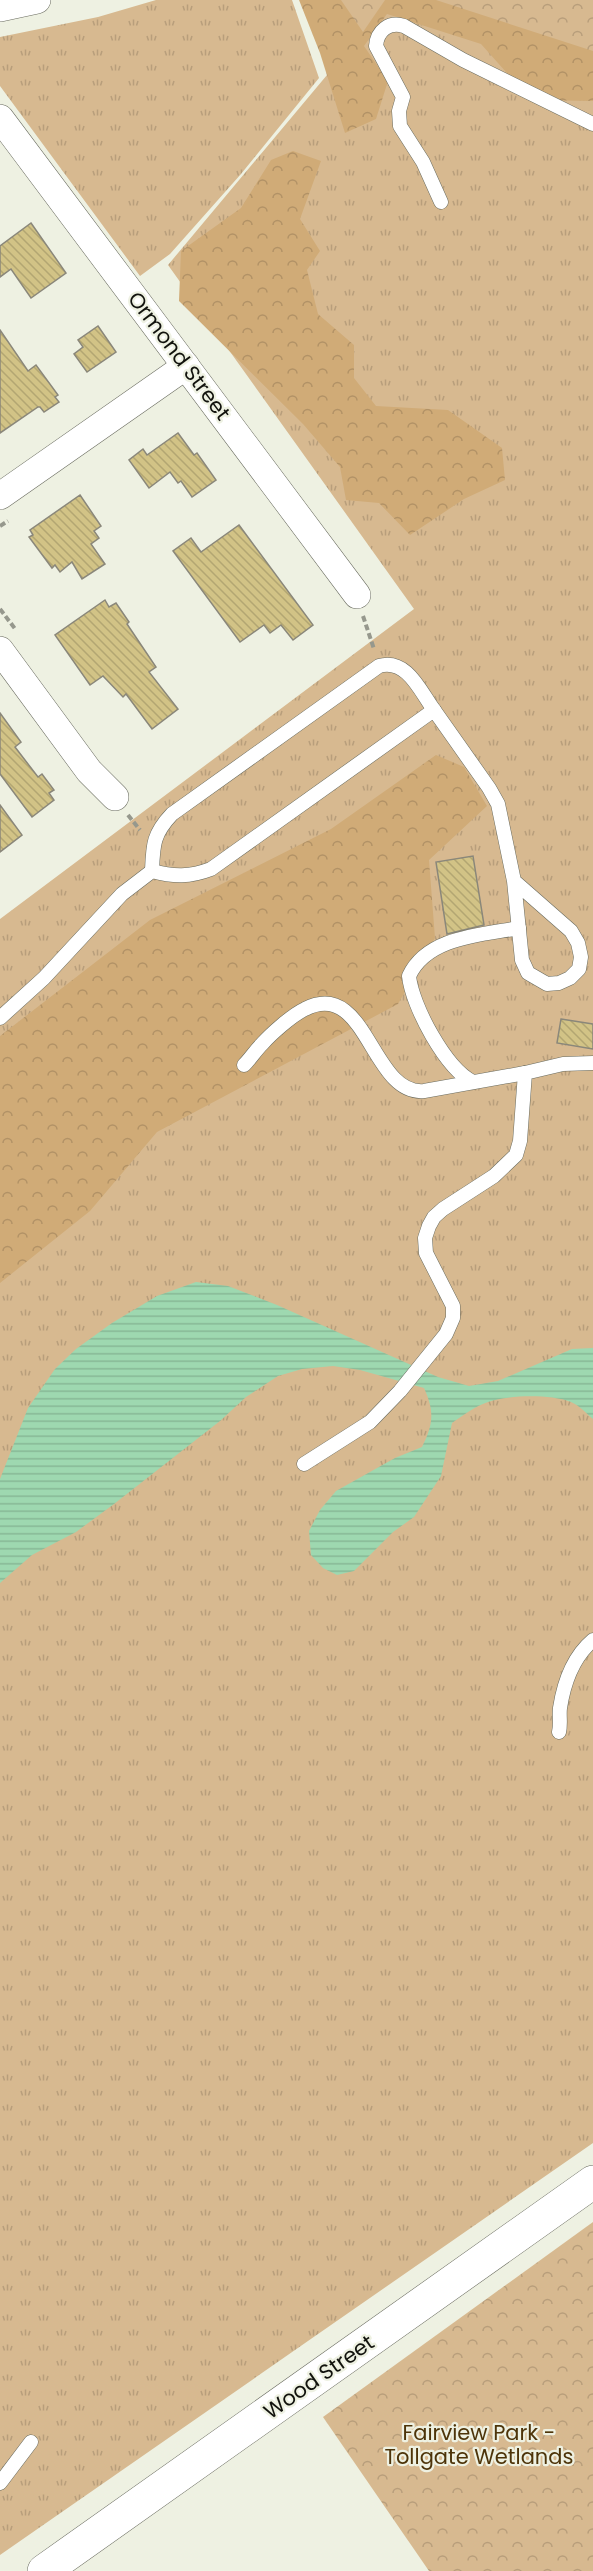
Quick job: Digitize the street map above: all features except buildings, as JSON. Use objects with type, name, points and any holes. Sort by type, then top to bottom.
[{"type":"street","points":[[0,8],[37,0]]},
{"type":"street","name":"Ormond Street","points":[[0,118],[357,595]]},
{"type":"street","points":[[0,496],[186,366]]},
{"type":"street","points":[[0,650],[89,771],[115,797]]},
{"type":"street","name":"Wood Street","points":[[44,2571],[593,2182]]},
{"type":"lane","points":[[441,202],[423,162],[400,126],[398,119],[403,97],[376,46],[380,33],[389,26],[398,24],[408,28],[463,60],[593,124]]},
{"type":"lane","points":[[153,871],[153,846],[159,827],[172,814],[379,666],[389,663],[400,666],[434,710],[498,804],[513,882],[522,960],[528,973],[536,980],[547,984],[559,983],[570,978],[579,969],[581,957],[578,943],[571,931],[513,882]]},
{"type":"lane","points":[[153,871],[171,876],[194,876],[211,869],[434,710]]},
{"type":"lane","points":[[0,1018],[44,978],[114,902],[153,871]]},
{"type":"lane","points":[[473,1082],[457,1072],[430,1029],[411,990],[409,976],[423,955],[442,946],[468,938],[519,928]]},
{"type":"lane","points":[[244,1065],[282,1025],[304,1009],[323,1003],[333,1004],[344,1011],[359,1028],[389,1073],[407,1089],[424,1091],[563,1064],[593,1064]]},
{"type":"lane","points":[[303,1464],[370,1422],[400,1391],[446,1334],[453,1313],[450,1299],[434,1273],[426,1253],[425,1238],[434,1217],[486,1181],[516,1155],[521,1135],[525,1073]]},
{"type":"lane","points":[[559,1731],[561,1706],[570,1670],[583,1649],[593,1640]]},
{"type":"lane","points":[[0,2483],[31,2442]]},
{"type":"path","points":[[357,595],[379,666]]},
{"type":"path","points":[[115,797],[153,846]]},
{"type":"green space","points":[[156,0],[292,0],[319,78],[241,174],[170,254],[140,276],[0,86],[0,37],[98,17]]},
{"type":"green space","points":[[299,0],[593,0],[593,101],[531,100],[481,44],[387,14],[364,46],[388,81],[376,119],[345,133],[320,53]]},
{"type":"green space","points":[[341,0],[385,0],[363,32]]},
{"type":"green space","points":[[385,0],[593,51],[593,2143],[0,2555],[0,919],[414,609],[168,265],[363,32]]},
{"type":"green space","points":[[436,0],[593,0],[593,51]]},
{"type":"green space","points":[[293,151],[321,161],[300,219],[320,251],[307,270],[318,314],[354,345],[354,378],[376,406],[448,410],[502,448],[505,480],[464,499],[410,535],[379,503],[346,500],[340,467],[303,424],[179,301],[181,251],[241,208],[271,160]]},
{"type":"green space","points":[[436,755],[464,767],[487,806],[429,860],[435,938],[398,1004],[157,1132],[90,1211],[0,1283],[0,1036],[150,920],[331,829]]},
{"type":"green space","name":"Fairview Park - Tollgate Wetlands","points":[[593,2222],[593,2571],[429,2571],[323,2417]]},
{"type":"shaded area","points":[[196,1282],[228,1286],[277,1305],[438,1377],[469,1386],[498,1381],[572,1349],[593,1348],[593,1419],[571,1402],[541,1397],[497,1400],[470,1411],[452,1423],[441,1476],[414,1517],[393,1532],[354,1571],[337,1575],[323,1568],[311,1555],[309,1531],[320,1510],[336,1491],[395,1458],[422,1447],[430,1425],[430,1404],[424,1388],[360,1370],[333,1366],[302,1369],[278,1376],[246,1397],[220,1421],[114,1504],[76,1532],[32,1555],[0,1583],[0,1479],[28,1408],[55,1369],[76,1349],[112,1323],[157,1296]]}]
